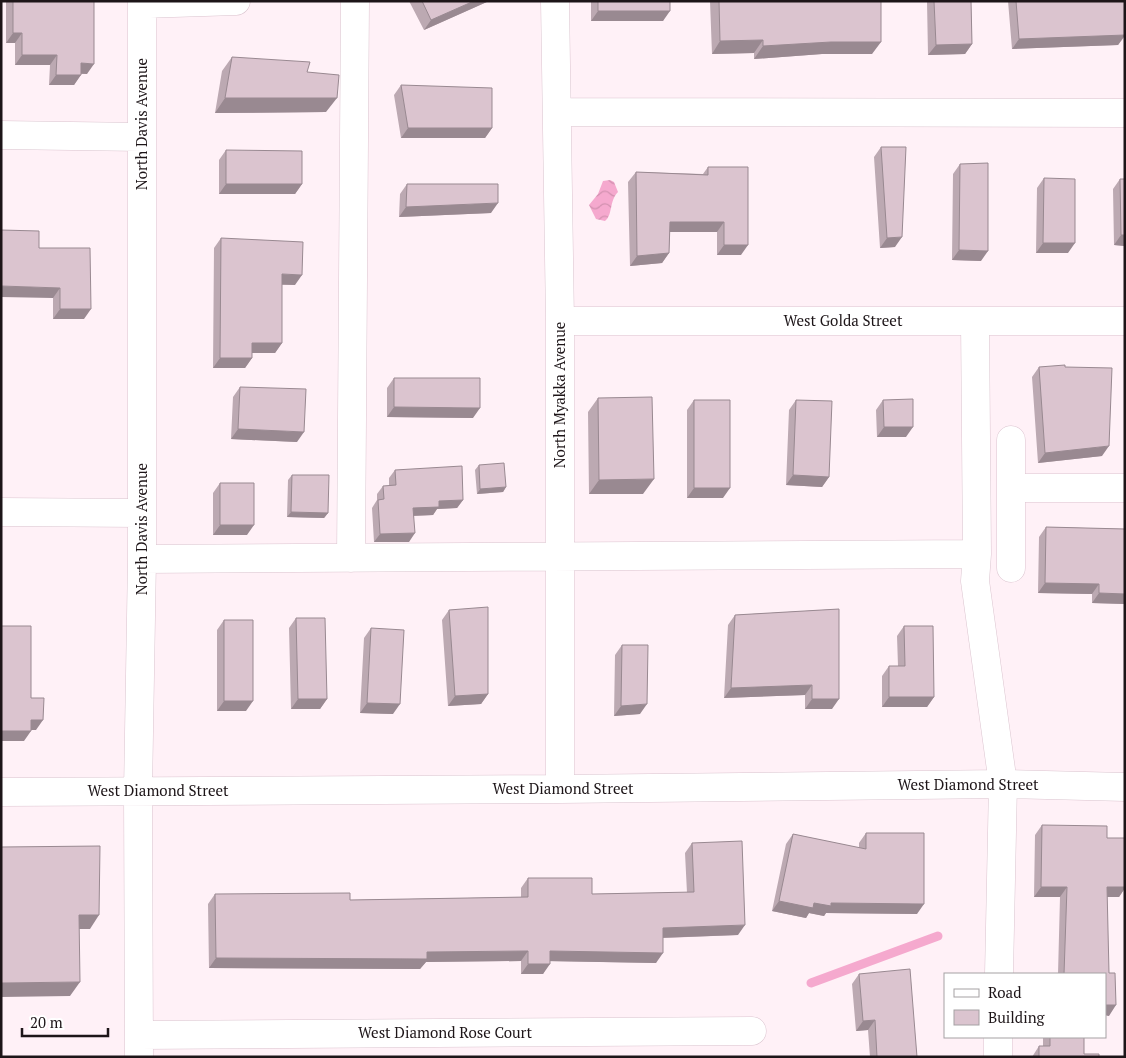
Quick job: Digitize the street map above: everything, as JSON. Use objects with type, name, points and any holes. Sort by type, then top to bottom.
[{"type":"street","points":[[142,3],[236,1]]},
{"type":"street","points":[[351,558],[354,1]]},
{"type":"street","name":"North Myakka Avenue","points":[[555,1],[560,321],[560,789]]},
{"type":"street","name":"North Davis Avenue","points":[[139,1046],[138,791],[142,559],[142,3]]},
{"type":"street","points":[[557,112],[1125,113]]},
{"type":"street","points":[[1,135],[142,136]]},
{"type":"street","name":"West Golda Street","points":[[560,321],[1125,321]]},
{"type":"street","points":[[975,321],[976,554],[974,580],[1003,784],[999,973]]},
{"type":"street","points":[[1011,440],[1011,568]]},
{"type":"street","points":[[1011,488],[1125,488]]},
{"type":"street","points":[[1,512],[141,513]]},
{"type":"street","points":[[142,559],[560,558],[976,554]]},
{"type":"street","name":"West Diamond Street","points":[[1,792],[1003,784],[1125,787]]},
{"type":"street","name":"West Diamond Rose Court","points":[[139,1046],[752,1031]]},
{"type":"street","points":[[998,1038],[998,1057]]},
{"type":"water","points":[[610,180],[614,182],[618,192],[613,199],[609,215],[605,221],[596,219],[589,205],[598,194],[603,181]]},
{"type":"building","points":[[13,1],[94,1],[94,64],[81,63],[81,75],[56,75],[57,55],[22,55],[22,33],[13,33]]},
{"type":"building","points":[[422,1],[474,1],[431,20]]},
{"type":"building","points":[[598,1],[670,1],[670,11],[598,11]]},
{"type":"building","points":[[719,1],[881,1],[881,42],[831,42],[763,46],[763,40],[720,41]]},
{"type":"building","points":[[934,1],[971,1],[972,44],[936,45]]},
{"type":"building","points":[[1016,1],[1125,1],[1125,35],[1019,39]]},
{"type":"building","points":[[232,57],[310,62],[307,72],[339,75],[337,98],[225,98]]},
{"type":"building","points":[[401,85],[492,88],[492,128],[408,128]]},
{"type":"building","points":[[881,147],[906,147],[902,237],[887,238]]},
{"type":"building","points":[[226,150],[302,151],[302,184],[226,184]]},
{"type":"building","points":[[988,163],[988,251],[959,250],[960,164]]},
{"type":"building","points":[[708,167],[748,167],[748,245],[724,245],[724,222],[670,222],[669,253],[637,256],[636,172],[708,175]]},
{"type":"building","points":[[1044,178],[1075,179],[1075,243],[1043,243]]},
{"type":"building","points":[[1120,179],[1125,179],[1125,235],[1121,235]]},
{"type":"building","points":[[407,184],[498,184],[498,203],[406,207]]},
{"type":"building","points":[[1,230],[39,231],[39,248],[90,248],[91,309],[60,309],[60,288],[1,286]]},
{"type":"building","points":[[221,238],[303,242],[302,275],[282,274],[282,343],[252,343],[252,358],[220,358]]},
{"type":"building","points":[[1065,365],[1065,367],[1112,368],[1109,446],[1045,453],[1039,367]]},
{"type":"building","points":[[394,378],[480,378],[480,408],[394,407]]},
{"type":"building","points":[[240,387],[306,389],[304,432],[238,429]]},
{"type":"building","points":[[652,397],[654,479],[599,480],[598,398]]},
{"type":"building","points":[[913,399],[913,427],[884,427],[883,400]]},
{"type":"building","points":[[694,400],[730,400],[730,488],[694,488]]},
{"type":"building","points":[[796,400],[832,401],[829,477],[793,475]]},
{"type":"building","points":[[504,463],[506,487],[480,489],[479,465]]},
{"type":"building","points":[[462,466],[463,500],[439,501],[439,507],[413,508],[415,533],[380,534],[378,500],[384,499],[383,486],[396,485],[395,470]]},
{"type":"building","points":[[292,475],[329,475],[328,513],[291,512]]},
{"type":"building","points":[[220,483],[254,483],[254,525],[220,525]]},
{"type":"building","points":[[1046,527],[1125,529],[1125,594],[1099,593],[1099,584],[1045,583]]},
{"type":"building","points":[[488,607],[488,694],[455,696],[449,610]]},
{"type":"building","points":[[839,609],[839,699],[812,699],[812,685],[731,688],[735,615]]},
{"type":"building","points":[[296,618],[325,618],[327,699],[298,699]]},
{"type":"building","points":[[224,620],[253,620],[253,701],[224,701]]},
{"type":"building","points":[[1,626],[31,626],[31,698],[44,698],[43,720],[31,720],[31,731],[1,731]]},
{"type":"building","points":[[904,626],[933,626],[934,697],[889,697],[889,666],[905,666]]},
{"type":"building","points":[[371,628],[404,630],[400,704],[367,703]]},
{"type":"building","points":[[622,645],[648,645],[647,704],[621,706]]},
{"type":"building","points":[[1042,825],[1107,826],[1107,838],[1125,838],[1125,887],[1107,887],[1109,973],[1115,973],[1116,1005],[1106,1005],[1106,973],[1064,973],[1067,887],[1041,887]]},
{"type":"building","points":[[866,833],[924,833],[924,904],[831,903],[831,906],[814,903],[813,908],[779,901],[793,834],[866,849]]},
{"type":"building","points":[[742,841],[745,925],[663,928],[663,953],[550,951],[550,964],[528,964],[528,951],[427,952],[427,959],[216,958],[215,894],[350,893],[350,900],[528,897],[528,878],[592,878],[592,894],[694,892],[692,843]]},
{"type":"building","points":[[100,846],[99,915],[79,915],[80,982],[1,983],[1,847]]},
{"type":"building","points":[[910,969],[917,1057],[877,1057],[875,1020],[863,1021],[859,974]]},
{"type":"building","points":[[1050,1038],[1084,1038],[1084,1054],[1099,1054],[1099,1057],[1039,1057],[1039,1046],[1050,1046]]},
{"type":"waterway","points":[[811,983],[938,936]]}]
